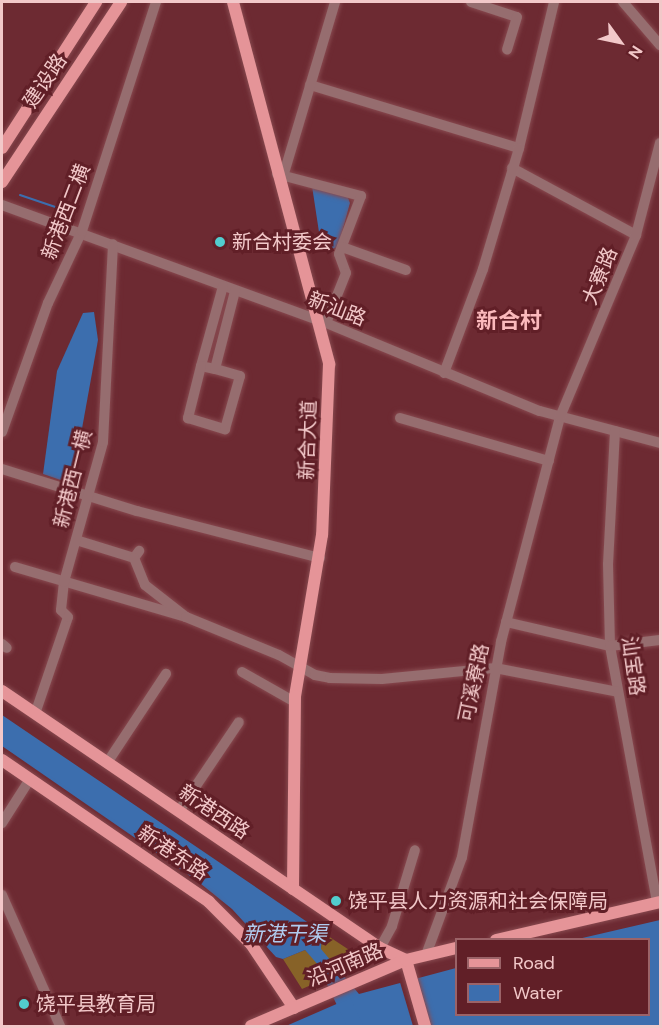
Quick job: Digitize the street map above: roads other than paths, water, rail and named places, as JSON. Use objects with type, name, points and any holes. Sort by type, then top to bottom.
[{"type":"main road","name":"建设路","points":[[2,148],[96,2]]},
{"type":"main road","name":"建设路","points":[[2,182],[121,2]]},
{"type":"main road","name":"新合大道","points":[[233,2],[321,321],[329,364],[320,558],[295,702],[293,889]]},
{"type":"main road","name":"新港西路","points":[[2,691],[380,948],[406,960]]},
{"type":"main road","name":"新港东路","points":[[2,760],[209,902],[251,944],[294,1008]]},
{"type":"main road","points":[[500,938],[659,902]]},
{"type":"main road","name":"沿河南路","points":[[251,1026],[406,960],[455,948]]},
{"type":"main road","points":[[406,960],[403,977],[417,1026]]},
{"type":"main road","points":[[406,960],[426,1026]]},
{"type":"street","name":"新港西二横","points":[[2,432],[48,303],[82,231],[156,2]]},
{"type":"street","points":[[321,321],[346,273],[339,254],[361,196],[280,179],[335,2]]},
{"type":"street","points":[[477,2],[517,17],[507,49]]},
{"type":"street","points":[[444,373],[483,269],[519,148],[554,2]]},
{"type":"street","points":[[623,2],[660,45]]},
{"type":"street","points":[[310,84],[519,148]]},
{"type":"street","name":"大寮路","points":[[561,417],[636,235],[660,143]]},
{"type":"street","points":[[512,168],[636,235]]},
{"type":"street","name":"新汕路","points":[[2,205],[82,231],[235,291],[321,321],[444,373],[561,417],[660,443]]},
{"type":"street","name":"新港西一横","points":[[35,714],[68,617],[62,610],[64,582],[103,442],[113,244]]},
{"type":"street","points":[[342,247],[406,270]]},
{"type":"street","points":[[201,366],[240,376],[225,429],[188,418],[201,366],[223,286]]},
{"type":"street","points":[[214,369],[235,291]]},
{"type":"street","name":"可溪寮路","points":[[426,955],[462,857],[495,668],[561,417]]},
{"type":"street","points":[[400,418],[549,461]]},
{"type":"street","name":"汕宝路","points":[[615,431],[608,564],[610,646],[659,902]]},
{"type":"street","points":[[2,469],[89,498],[320,558]]},
{"type":"street","points":[[76,540],[136,554],[145,585],[186,617]]},
{"type":"street","points":[[15,567],[186,617],[315,675],[359,679],[495,668],[618,692]]},
{"type":"street","points":[[506,622],[610,646],[660,640]]},
{"type":"street","points":[[242,672],[295,702]]},
{"type":"street","points":[[107,763],[166,674]]},
{"type":"street","points":[[179,811],[239,722]]},
{"type":"street","points":[[2,823],[30,779]]},
{"type":"street","points":[[380,948],[392,926],[415,850]]},
{"type":"street","points":[[2,895],[60,1026]]},
{"type":"water","points":[[312,186],[347,195],[350,203],[338,247],[322,252]]},
{"type":"water","points":[[94,312],[98,340],[72,484],[43,474],[57,371],[83,313]]},
{"type":"water","points":[[2,715],[322,932],[321,949],[359,994],[455,968],[455,1016],[650,1016],[650,938],[582,938],[660,920],[660,1026],[286,1026],[348,999],[305,950],[283,959],[276,957],[232,909],[196,880],[2,746]]},
{"type":"waterway","points":[[20,195],[73,213]]},
{"type":"waterway","name":"新港干渠","points":[[332,978],[355,1026]]},
{"type":"place","name":"新合村委会","points":[[220,242]]},
{"type":"place","name":"饶平县人力资源和社会保障局","points":[[336,901]]},
{"type":"place","name":"饶平县教育局","points":[[24,1004]]},
{"type":"district","name":"新合村","points":[[509,321]]}]
